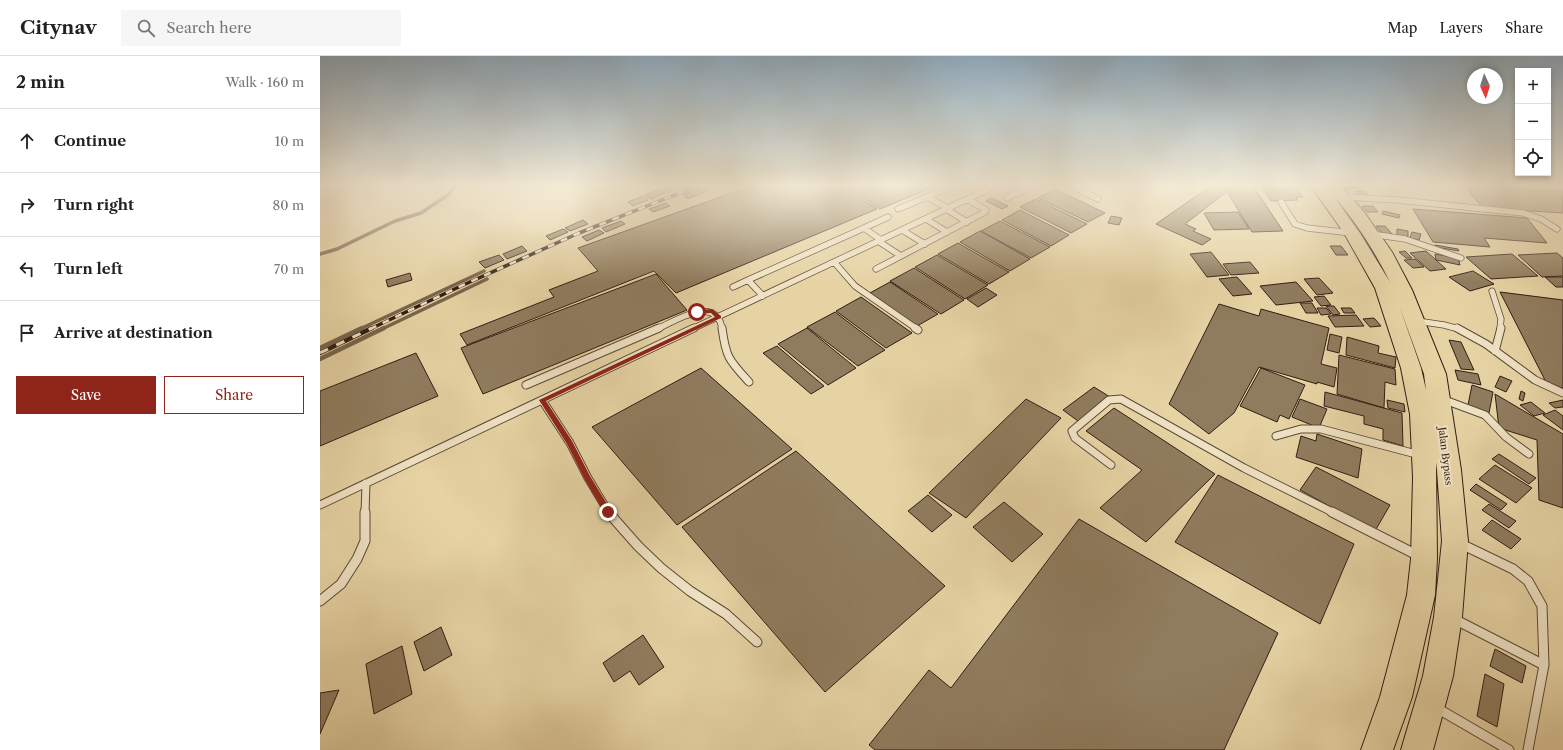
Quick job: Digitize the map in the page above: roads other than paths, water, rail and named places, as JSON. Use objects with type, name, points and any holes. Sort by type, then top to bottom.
[{"type":"highway","name":"Jalan Bypass","points":[[1348,218],[1361,233],[1384,252],[1403,290],[1435,374],[1449,470],[1456,541],[1448,616],[1438,676],[1417,750]]},
{"type":"highway","name":"Jalan Bypass","points":[[1353,218],[1361,233],[1384,288],[1411,368],[1421,414],[1424,456],[1424,559],[1418,611],[1396,696],[1377,750]]},
{"type":"lane","points":[[733,288],[885,218]]},
{"type":"lane","points":[[961,218],[967,222]]},
{"type":"lane","points":[[876,269],[974,218]]},
{"type":"lane","points":[[1291,218],[1295,224],[1307,228],[1405,239],[1461,258]]},
{"type":"lane","points":[[1541,218],[1558,229]]},
{"type":"lane","points":[[320,505],[926,219],[947,232]]},
{"type":"lane","points":[[864,228],[879,241],[901,256]]},
{"type":"lane","points":[[902,230],[925,244]]},
{"type":"lane","points":[[834,262],[855,286],[918,330]]},
{"type":"lane","points":[[748,280],[763,296]]},
{"type":"lane","points":[[1492,291],[1502,327],[1495,351]]},
{"type":"lane","points":[[526,385],[697,312],[712,311],[719,317],[723,332],[723,346],[727,356],[749,382]]},
{"type":"lane","points":[[1415,321],[1458,329],[1475,337],[1547,388],[1563,393]]},
{"type":"lane","points":[[1438,398],[1485,415],[1506,437],[1529,454]]},
{"type":"lane","points":[[1111,465],[1075,438],[1072,431],[1110,400],[1121,399],[1244,468],[1424,559]]},
{"type":"lane","points":[[542,400],[570,443],[608,512],[638,546],[661,568],[690,591],[726,614],[757,642]]},
{"type":"lane","points":[[1276,436],[1301,429],[1321,429],[1424,456]]},
{"type":"lane","points":[[320,601],[341,584],[357,559],[364,541],[366,483]]},
{"type":"lane","points":[[1456,541],[1513,569],[1528,582],[1542,606],[1544,665],[1528,750]]},
{"type":"lane","points":[[1448,616],[1544,665]]},
{"type":"lane","points":[[1430,704],[1509,750]]},
{"type":"waterway","points":[[320,254],[337,249],[403,218]]},
{"type":"waterway","points":[[360,329],[484,271]]},
{"type":"waterway","points":[[382,329],[487,279]]},
{"type":"waterway","points":[[320,348],[362,328]]},
{"type":"waterway","points":[[320,359],[384,328]]},
{"type":"railway","points":[[370,329],[461,286],[579,233],[616,218]]},
{"type":"railway","points":[[320,353],[372,328]]}]
